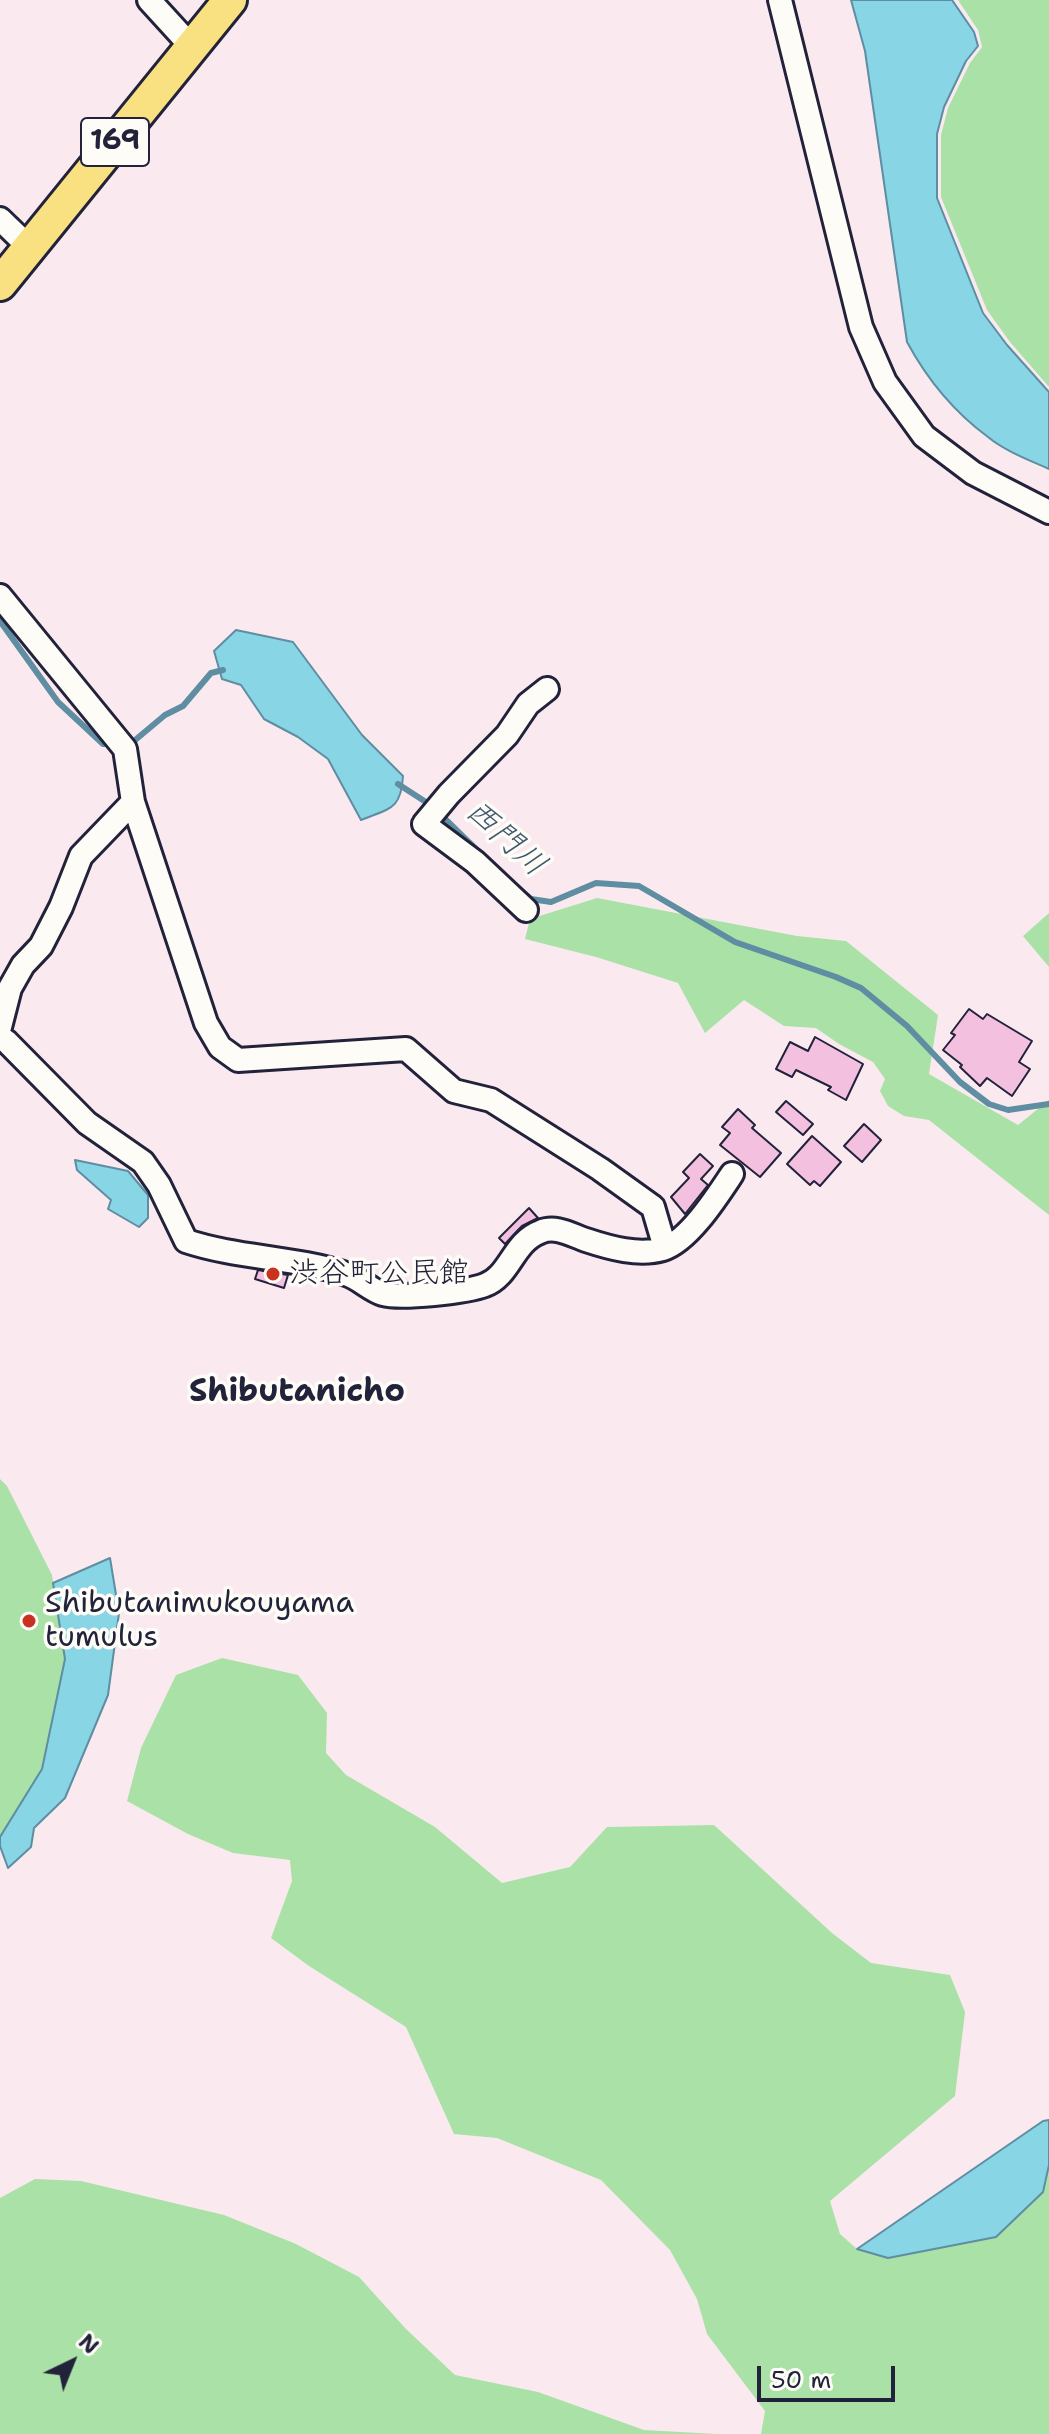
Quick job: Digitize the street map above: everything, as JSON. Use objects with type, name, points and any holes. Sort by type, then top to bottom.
[{"type":"highway","name":"169","points":[[0,284],[230,0]]},
{"type":"street","points":[[149,0],[191,46]]},
{"type":"street","points":[[780,0],[861,327],[885,382],[924,436],[973,473],[1049,512]]},
{"type":"street","points":[[0,219],[30,248]]},
{"type":"street","points":[[0,596],[120,742],[133,802],[206,1023],[220,1047],[238,1060],[406,1049],[454,1091],[491,1100],[600,1169],[653,1207],[665,1248]]},
{"type":"street","points":[[526,910],[475,862],[424,824],[507,735],[528,704],[547,689]]},
{"type":"street","points":[[0,1027],[10,988],[23,965],[41,946],[61,907],[81,856],[133,802]]},
{"type":"street","points":[[0,1037],[87,1123],[143,1162],[159,1185],[186,1241],[215,1250],[249,1253],[347,1274],[383,1294],[440,1293],[466,1290],[496,1281],[523,1243],[540,1231],[557,1229],[627,1250],[665,1248],[679,1239],[713,1204],[732,1174]]},
{"type":"green space","points":[[958,0],[1049,0],[1049,387],[987,310],[941,197],[941,135],[948,108],[970,63],[982,47],[978,30]]},
{"type":"green space","points":[[597,898],[797,936],[846,941],[938,1015],[929,1074],[1018,1125],[1049,1100],[1049,1215],[929,1120],[904,1116],[888,1106],[880,1091],[885,1079],[873,1062],[816,1028],[784,1026],[744,1000],[705,1033],[678,983],[525,939],[530,919]]},
{"type":"green space","points":[[1049,913],[1049,967],[1023,936]]},
{"type":"green space","name":"Shibutanimukouyama tumulus","points":[[0,1479],[7,1486],[52,1575],[65,1659],[42,1769],[0,1837]]},
{"type":"green space","points":[[222,1658],[298,1675],[327,1713],[326,1753],[346,1775],[435,1827],[502,1883],[570,1867],[607,1827],[714,1825],[832,1933],[871,1963],[950,1975],[965,2012],[955,2096],[830,2201],[840,2234],[857,2249],[1043,2192],[1049,2165],[1049,2434],[761,2434],[765,2411],[707,2334],[697,2299],[670,2250],[601,2180],[497,2138],[454,2134],[406,2027],[309,1966],[271,1938],[292,1881],[290,1860],[233,1853],[188,1834],[127,1801],[141,1748],[176,1675]]},
{"type":"green space","points":[[35,2179],[81,2181],[224,2215],[296,2244],[359,2277],[406,2329],[455,2375],[538,2392],[644,2430],[716,2434],[0,2434],[0,2198]]},
{"type":"water","points":[[851,0],[952,0],[974,32],[978,46],[966,61],[944,107],[937,134],[937,198],[983,313],[1049,392],[1049,469],[1002,447],[964,417],[932,382],[907,342],[865,51]]},
{"type":"water","points":[[236,630],[293,642],[362,735],[403,776],[400,796],[392,806],[361,820],[328,759],[298,737],[264,719],[241,685],[222,679],[214,651]]},
{"type":"water","points":[[75,1160],[128,1171],[148,1195],[148,1218],[139,1227],[108,1209],[111,1200],[77,1170]]},
{"type":"water","points":[[110,1558],[119,1613],[108,1695],[65,1798],[34,1828],[31,1847],[8,1868],[0,1837],[42,1769],[65,1659],[53,1583]]},
{"type":"water","points":[[1049,2120],[1049,2165],[1043,2192],[996,2237],[888,2258],[857,2249],[1043,2121]]},
{"type":"building","points":[[969,1009],[983,1019],[987,1014],[1032,1041],[1019,1062],[1030,1069],[1012,1096],[987,1078],[980,1086],[960,1067],[962,1065],[943,1050]]},
{"type":"building","points":[[815,1037],[863,1064],[846,1100],[828,1090],[831,1087],[796,1070],[792,1077],[776,1069],[790,1042],[808,1051]]},
{"type":"building","points":[[786,1101],[813,1124],[803,1135],[776,1112]]},
{"type":"building","points":[[738,1109],[755,1125],[752,1128],[781,1153],[760,1177],[720,1145],[730,1133],[722,1127]]},
{"type":"building","points":[[864,1124],[881,1140],[862,1162],[844,1146]]},
{"type":"building","points":[[812,1136],[841,1162],[820,1186],[814,1181],[810,1185],[787,1164]]},
{"type":"building","points":[[700,1154],[713,1166],[701,1179],[708,1185],[685,1214],[671,1197],[689,1178],[683,1172]]},
{"type":"building","points":[[529,1208],[538,1218],[522,1226],[505,1244],[499,1238]]},
{"type":"building","points":[[258,1270],[288,1275],[284,1288],[255,1279]]},
{"type":"waterway","name":"西門川","points":[[0,621],[58,702],[103,744],[114,743]]},
{"type":"waterway","name":"西門川","points":[[125,742],[134,741],[165,715],[183,706],[211,673],[223,670]]},
{"type":"waterway","name":"西門川","points":[[398,784],[432,806]]},
{"type":"waterway","name":"西門川","points":[[440,814],[481,854]]},
{"type":"waterway","name":"西門川","points":[[518,888],[531,899],[551,902],[596,883],[639,886],[735,942],[861,988],[907,1026],[960,1082],[989,1104],[1008,1110],[1049,1104]]},
{"type":"place","name":"渋谷町公民館","points":[[273,1274]]},
{"type":"place","name":"Shibutanimukouyama tumulus","points":[[29,1621]]},
{"type":"district","name":"Shibutanicho","points":[[297,1393]]}]
